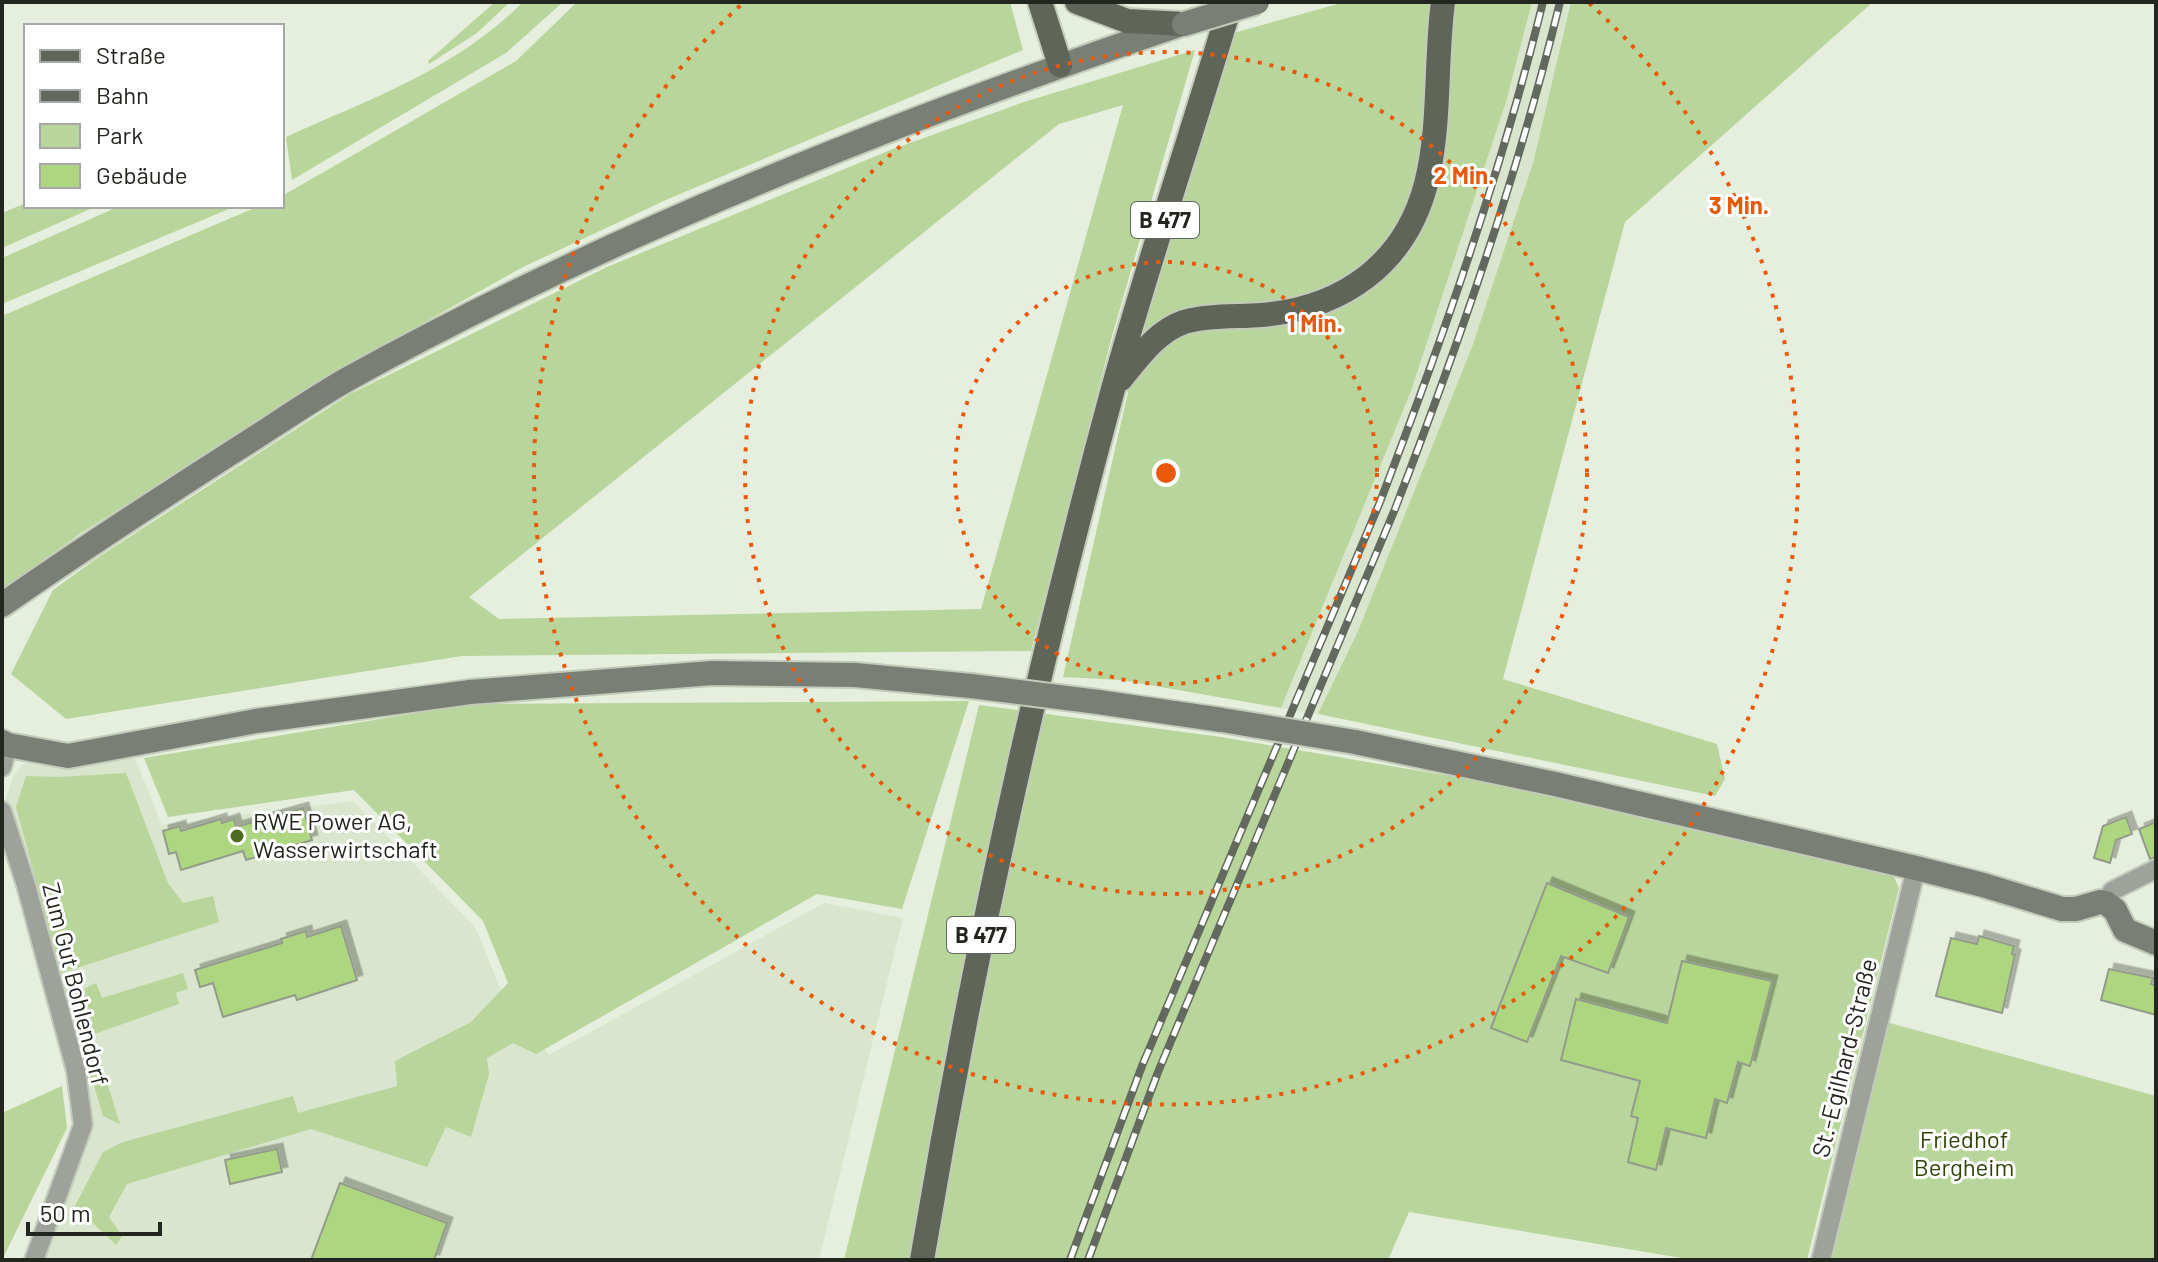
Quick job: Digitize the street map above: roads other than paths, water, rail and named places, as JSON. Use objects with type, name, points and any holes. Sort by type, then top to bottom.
[{"type":"main road","points":[[1040,2],[1060,65]]},
{"type":"main road","points":[[1077,2],[1104,15],[1127,21],[1184,24]]},
{"type":"main road","name":"B 477","points":[[922,1260],[959,1043],[1027,726],[1114,387],[1231,2]]},
{"type":"main road","points":[[1114,387],[1162,334],[1182,323],[1266,315],[1309,307],[1355,287],[1380,268],[1400,245],[1416,216],[1432,158],[1438,36],[1443,2]]},
{"type":"street","points":[[2,605],[88,544],[345,381],[588,257],[776,176],[1060,65],[1257,2]]},
{"type":"street","points":[[4,751],[68,756],[256,721],[470,692],[712,673],[855,675],[1098,702],[1355,742],[1555,784],[1916,868],[2062,909],[2106,903],[2115,910],[2125,930],[2156,943]]},
{"type":"street","name":"Zum Gut Bohlendorf","points":[[2,811],[26,885],[76,1071],[83,1125],[34,1260]]},
{"type":"street","name":"St.-Egilhard-Straße","points":[[1821,1260],[1916,868]]},
{"type":"street","points":[[2106,903],[2112,891],[2156,869]]},
{"type":"railway","points":[[1070,1260],[1142,1066],[1380,502],[1490,192],[1543,2]]},
{"type":"railway","points":[[1088,1260],[1158,1072],[1419,447],[1506,195],[1560,2]]},
{"type":"place","name":"RWE Power AG, Wasserwirtschaft","points":[[237,836]]},
{"type":"park label","name":"Friedhof Bergheim","points":[[1964,1154]]}]
